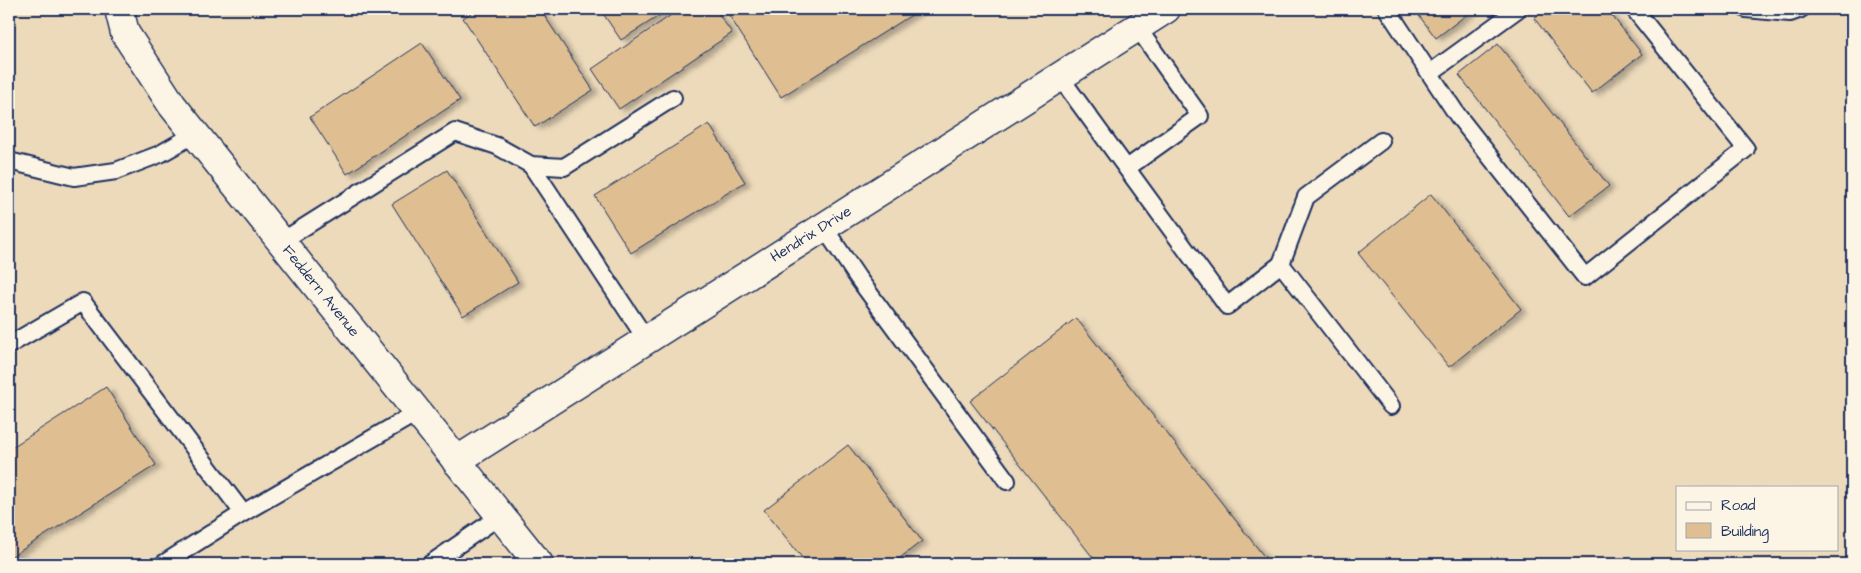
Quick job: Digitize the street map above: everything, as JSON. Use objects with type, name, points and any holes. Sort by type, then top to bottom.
[{"type":"street","name":"Feddern Avenue","points":[[119,9],[125,33],[172,106],[538,564]]},
{"type":"street","name":"Hendrix Drive","points":[[456,460],[1166,9]]},
{"type":"lane","points":[[1387,9],[1458,116],[1585,277],[1746,149],[1634,9]]},
{"type":"lane","points":[[1430,73],[1518,9]]},
{"type":"lane","points":[[1746,9],[1790,13],[1801,9]]},
{"type":"lane","points":[[1127,168],[1200,116],[1137,28]]},
{"type":"lane","points":[[1060,76],[1227,306],[1281,264],[1306,197],[1381,141]]},
{"type":"lane","points":[[531,166],[564,167],[673,98]]},
{"type":"lane","points":[[282,242],[455,132],[497,146],[531,166],[646,339]]},
{"type":"lane","points":[[9,160],[74,177],[82,176],[116,170],[134,164],[160,154],[195,134]]},
{"type":"lane","points":[[823,226],[858,278],[1007,481]]},
{"type":"lane","points":[[1281,264],[1390,406]]},
{"type":"lane","points":[[9,345],[83,302],[243,513]]},
{"type":"lane","points":[[163,564],[243,513],[418,412]]},
{"type":"lane","points":[[430,564],[500,516]]},
{"type":"shaded area","points":[[9,9],[1852,9],[1852,564],[9,564]]},
{"type":"building","points":[[477,9],[540,9],[593,90],[535,127],[463,18]]},
{"type":"building","points":[[600,9],[670,9],[621,40]]},
{"type":"building","points":[[680,9],[715,9],[732,33],[619,109],[592,69]]},
{"type":"building","points":[[725,9],[921,9],[781,97]]},
{"type":"building","points":[[1414,9],[1474,9],[1436,38]]},
{"type":"building","points":[[1546,9],[1607,9],[1642,54],[1592,93],[1534,18]]},
{"type":"building","points":[[422,43],[460,100],[347,174],[310,117]]},
{"type":"building","points":[[1498,44],[1609,186],[1569,216],[1459,75]]},
{"type":"building","points":[[709,124],[745,182],[631,253],[595,196]]},
{"type":"building","points":[[447,170],[518,282],[463,316],[392,204]]},
{"type":"building","points":[[1431,194],[1521,309],[1449,367],[1358,253]]},
{"type":"building","points":[[1076,318],[1270,564],[1098,564],[970,401]]},
{"type":"building","points":[[106,387],[156,465],[9,558],[9,449]]},
{"type":"building","points":[[848,445],[922,541],[892,564],[807,564],[764,510]]}]
